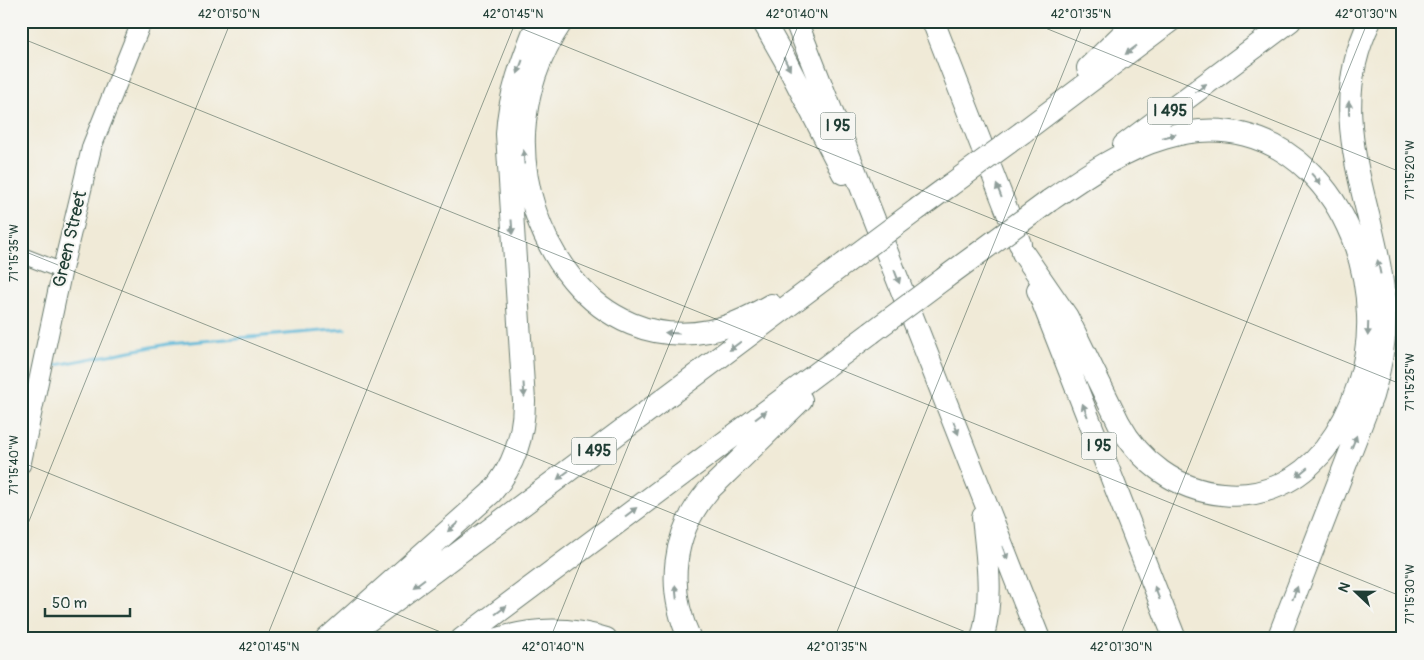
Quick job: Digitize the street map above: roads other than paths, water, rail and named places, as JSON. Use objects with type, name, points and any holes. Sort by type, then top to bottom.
[{"type":"highway","points":[[327,639],[484,499],[502,479],[517,448],[523,426],[524,400],[507,134],[514,83],[538,21]]},
{"type":"highway","points":[[562,21],[541,59],[529,96],[524,136],[525,167],[532,204],[547,239],[564,268],[594,301],[620,319],[648,330],[684,333],[709,331],[749,317],[844,264]]},
{"type":"highway","points":[[764,21],[839,168],[879,232]]},
{"type":"highway","name":"I 95","points":[[796,21],[1039,639]]},
{"type":"highway","name":"I 95","points":[[933,21],[1175,639]]},
{"type":"highway","points":[[1022,132],[1136,21]]},
{"type":"highway","name":"I 495","points":[[344,639],[1170,21]]},
{"type":"highway","name":"I 495","points":[[462,639],[1290,21]]},
{"type":"highway","points":[[1278,639],[1372,396],[1381,359],[1385,325],[1383,291],[1354,152],[1349,118],[1349,99],[1353,70],[1361,42],[1370,21]]},
{"type":"highway","points":[[1023,253],[1067,317],[1128,438],[1150,463],[1164,474],[1208,492],[1231,495],[1254,494],[1275,488],[1296,477],[1313,462],[1333,438],[1345,417],[1360,379],[1368,342],[1368,314],[1364,279],[1354,242],[1340,212],[1324,188],[1293,157],[1268,142],[1241,133],[1218,130],[1184,133],[1163,138],[1118,157],[1050,200]]},
{"type":"highway","points":[[690,639],[678,603],[675,572],[681,539],[694,510],[713,485],[871,333]]},
{"type":"highway","points":[[981,491],[989,586],[987,617],[982,639]]},
{"type":"highway","points":[[498,639],[532,631],[558,630],[586,633],[606,639]]},
{"type":"main road","name":"Green Street","points":[[21,464],[62,271],[92,146],[142,21]]},
{"type":"street","points":[[21,255],[62,271]]},
{"type":"waterway","points":[[51,366],[168,344],[345,329]]},
{"type":"waterway","points":[[21,357],[23,360],[28,358]]}]
